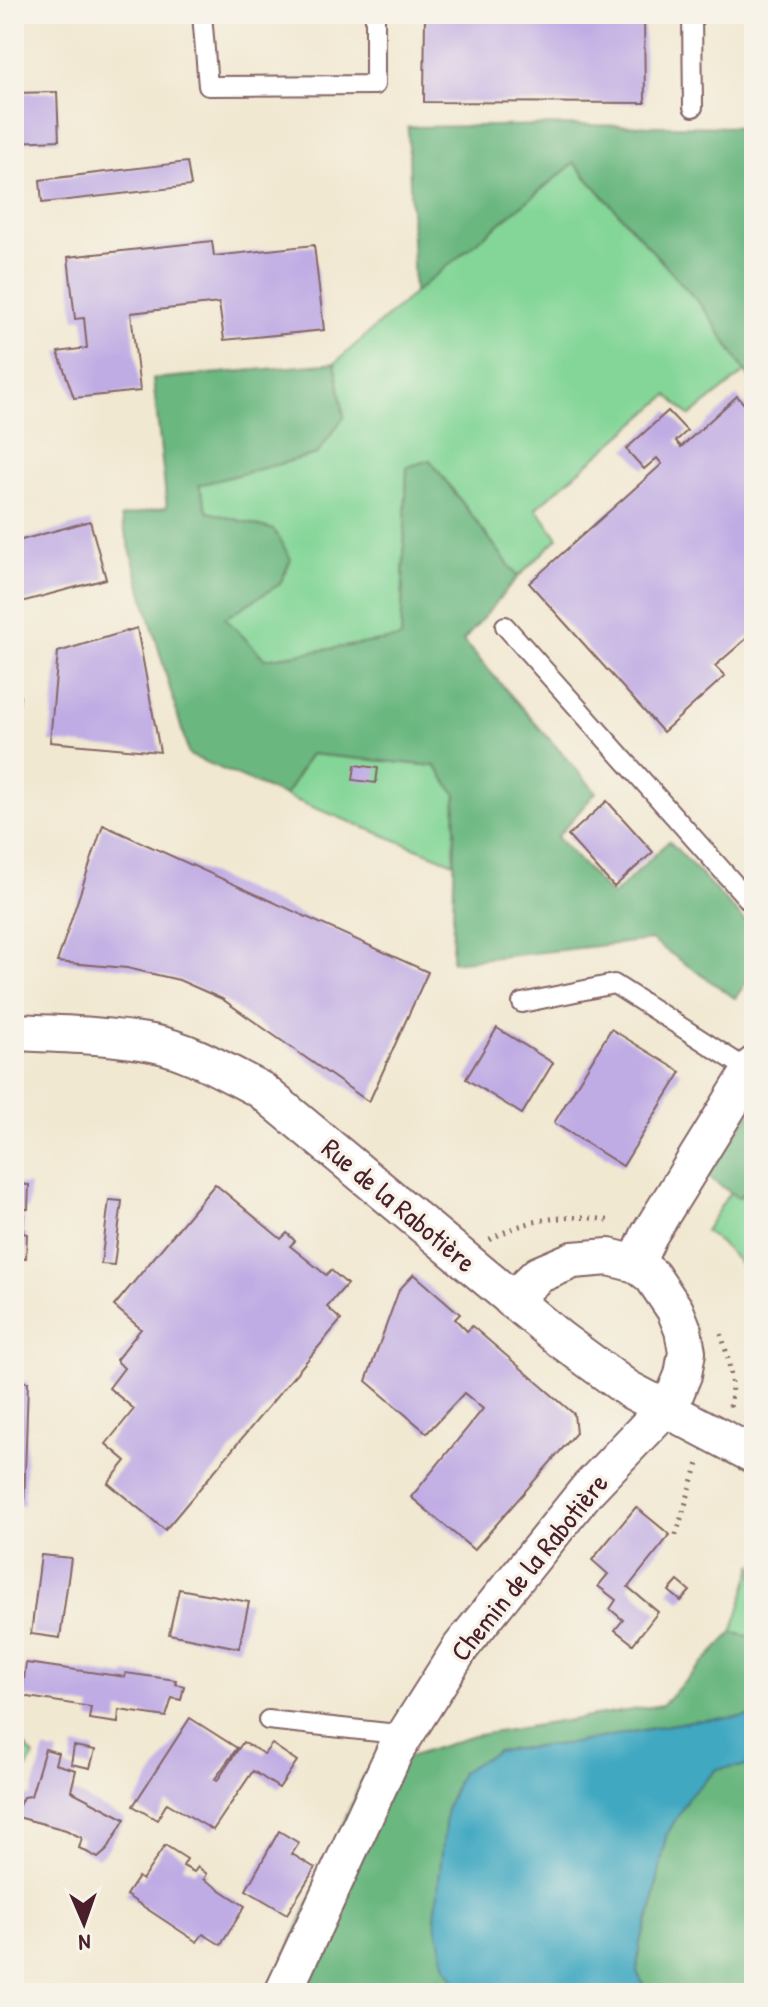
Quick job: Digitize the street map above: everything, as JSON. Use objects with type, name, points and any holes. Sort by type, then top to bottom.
[{"type":"street","name":"Rue de la Rabotière","points":[[14,1032],[86,1035],[154,1043],[212,1065],[261,1090],[512,1300],[628,1389],[754,1455]]},
{"type":"street","points":[[512,1300],[538,1275],[573,1260],[609,1257],[636,1264],[649,1235],[752,1068]]},
{"type":"street","name":"Chemin de la Rabotière","points":[[283,1993],[395,1751],[461,1647],[587,1490],[665,1408],[676,1392],[687,1352],[683,1330],[664,1292],[652,1276],[636,1264]]},
{"type":"lane","points":[[202,14],[208,86],[223,86],[375,85],[375,14]]},
{"type":"lane","points":[[692,14],[693,107]]},
{"type":"lane","points":[[505,626],[754,906]]},
{"type":"lane","points":[[522,1003],[614,984],[752,1068]]},
{"type":"lane","points":[[268,1720],[406,1735]]},
{"type":"green space","points":[[408,127],[743,127],[740,160],[754,163],[754,385],[706,311],[574,163],[414,293]]},
{"type":"green space","points":[[743,127],[754,127],[754,163],[740,160]]},
{"type":"green space","points":[[574,163],[706,311],[745,372],[690,416],[668,395],[536,508],[558,538],[518,577],[430,460],[407,467],[401,638],[265,659],[224,618],[280,584],[274,530],[208,512],[198,485],[317,454],[344,417],[335,363],[414,293]]},
{"type":"green space","points":[[335,363],[344,417],[317,454],[199,485],[208,512],[274,530],[291,559],[280,584],[225,618],[265,659],[401,638],[407,467],[430,460],[518,577],[463,641],[596,792],[557,837],[612,896],[669,841],[754,931],[754,972],[735,998],[651,940],[452,962],[456,795],[435,766],[310,754],[285,796],[189,755],[121,517],[167,507],[153,379]]},
{"type":"green space","points":[[310,754],[435,766],[456,794],[454,863],[285,796]]},
{"type":"green space","points":[[754,1107],[754,1183],[738,1198],[707,1176]]},
{"type":"green space","points":[[754,1183],[754,1285],[732,1255],[705,1231],[730,1192],[739,1198]]},
{"type":"green space","points":[[754,1563],[754,1637],[732,1633]]},
{"type":"green space","points":[[732,1633],[754,1637],[754,1716],[691,1721],[574,1743],[497,1751],[446,1967],[463,1993],[270,1993],[366,1771],[473,1736],[662,1705]]},
{"type":"green space","points":[[14,1734],[34,1756],[14,1790]]},
{"type":"green space","points":[[754,1765],[754,1993],[648,1993],[637,1972],[640,1942],[652,1910],[666,1836],[689,1796],[717,1769]]},
{"type":"water","points":[[754,1716],[754,1765],[717,1769],[689,1796],[666,1836],[652,1910],[640,1942],[637,1972],[648,1993],[463,1993],[446,1967],[435,1918],[447,1806],[461,1772],[497,1751],[574,1743],[691,1721]]},
{"type":"building","points":[[425,14],[644,14],[645,103],[424,102]]},
{"type":"building","points":[[57,92],[59,140],[14,142],[14,93]]},
{"type":"building","points":[[187,162],[191,186],[42,203],[40,180]]},
{"type":"building","points":[[212,241],[214,256],[314,245],[324,330],[224,340],[219,303],[131,313],[140,391],[74,398],[58,352],[87,348],[84,318],[75,319],[68,257]]},
{"type":"building","points":[[737,396],[754,415],[754,632],[715,666],[725,676],[663,732],[529,583],[662,464],[657,458],[644,469],[626,449],[668,411],[687,431],[676,441],[681,447]]},
{"type":"building","points":[[90,521],[106,579],[14,604],[14,542]]},
{"type":"building","points":[[137,628],[160,752],[50,742],[58,652]]},
{"type":"building","points":[[14,696],[20,696],[16,734],[14,734]]},
{"type":"building","points":[[355,765],[378,768],[376,783],[353,780]]},
{"type":"building","points":[[607,801],[653,852],[614,887],[568,836]]},
{"type":"building","points":[[103,825],[428,972],[369,1102],[222,999],[179,980],[127,968],[57,962]]},
{"type":"building","points":[[497,1028],[553,1063],[522,1114],[466,1079]]},
{"type":"building","points":[[611,1029],[681,1072],[623,1166],[554,1123]]},
{"type":"building","points":[[14,1184],[29,1185],[23,1233],[27,1234],[26,1258],[14,1258]]},
{"type":"building","points":[[215,1184],[281,1239],[287,1233],[295,1241],[290,1246],[326,1275],[331,1270],[347,1284],[327,1307],[341,1320],[165,1530],[108,1483],[126,1461],[106,1444],[134,1409],[109,1388],[124,1368],[116,1360],[141,1329],[114,1306]]},
{"type":"building","points":[[109,1200],[122,1201],[114,1265],[101,1264]]},
{"type":"building","points":[[414,1274],[460,1314],[455,1319],[467,1331],[472,1326],[574,1414],[576,1433],[474,1550],[411,1497],[483,1409],[464,1393],[427,1433],[366,1381],[399,1290]]},
{"type":"building","points":[[14,1381],[28,1382],[24,1505],[14,1504]]},
{"type":"building","points":[[636,1507],[670,1535],[628,1587],[658,1612],[633,1644],[615,1630],[623,1620],[610,1609],[616,1600],[598,1586],[608,1574],[592,1560]]},
{"type":"building","points":[[41,1555],[71,1558],[60,1638],[31,1634]]},
{"type":"building","points":[[678,1581],[690,1591],[681,1601],[669,1591]]},
{"type":"building","points":[[179,1589],[249,1602],[239,1648],[169,1634]]},
{"type":"building","points":[[26,1663],[125,1677],[126,1673],[176,1680],[175,1684],[184,1686],[181,1700],[172,1698],[166,1717],[119,1710],[118,1723],[89,1719],[91,1707],[22,1696]]},
{"type":"building","points":[[190,1718],[237,1748],[215,1779],[217,1781],[243,1742],[264,1754],[272,1744],[297,1761],[279,1788],[253,1771],[213,1830],[167,1803],[157,1820],[133,1806]]},
{"type":"building","points":[[74,1746],[95,1750],[90,1768],[71,1764]]},
{"type":"building","points":[[45,1749],[58,1753],[55,1764],[76,1770],[71,1791],[125,1819],[107,1850],[98,1858],[79,1848],[82,1838],[66,1830],[14,1816],[23,1797],[31,1796]]},
{"type":"building","points":[[279,1831],[299,1843],[292,1854],[315,1868],[287,1914],[246,1890]]},
{"type":"building","points":[[165,1845],[187,1859],[183,1866],[194,1872],[198,1867],[207,1874],[204,1879],[245,1906],[221,1945],[203,1934],[197,1942],[126,1895],[138,1877],[142,1880]]}]
